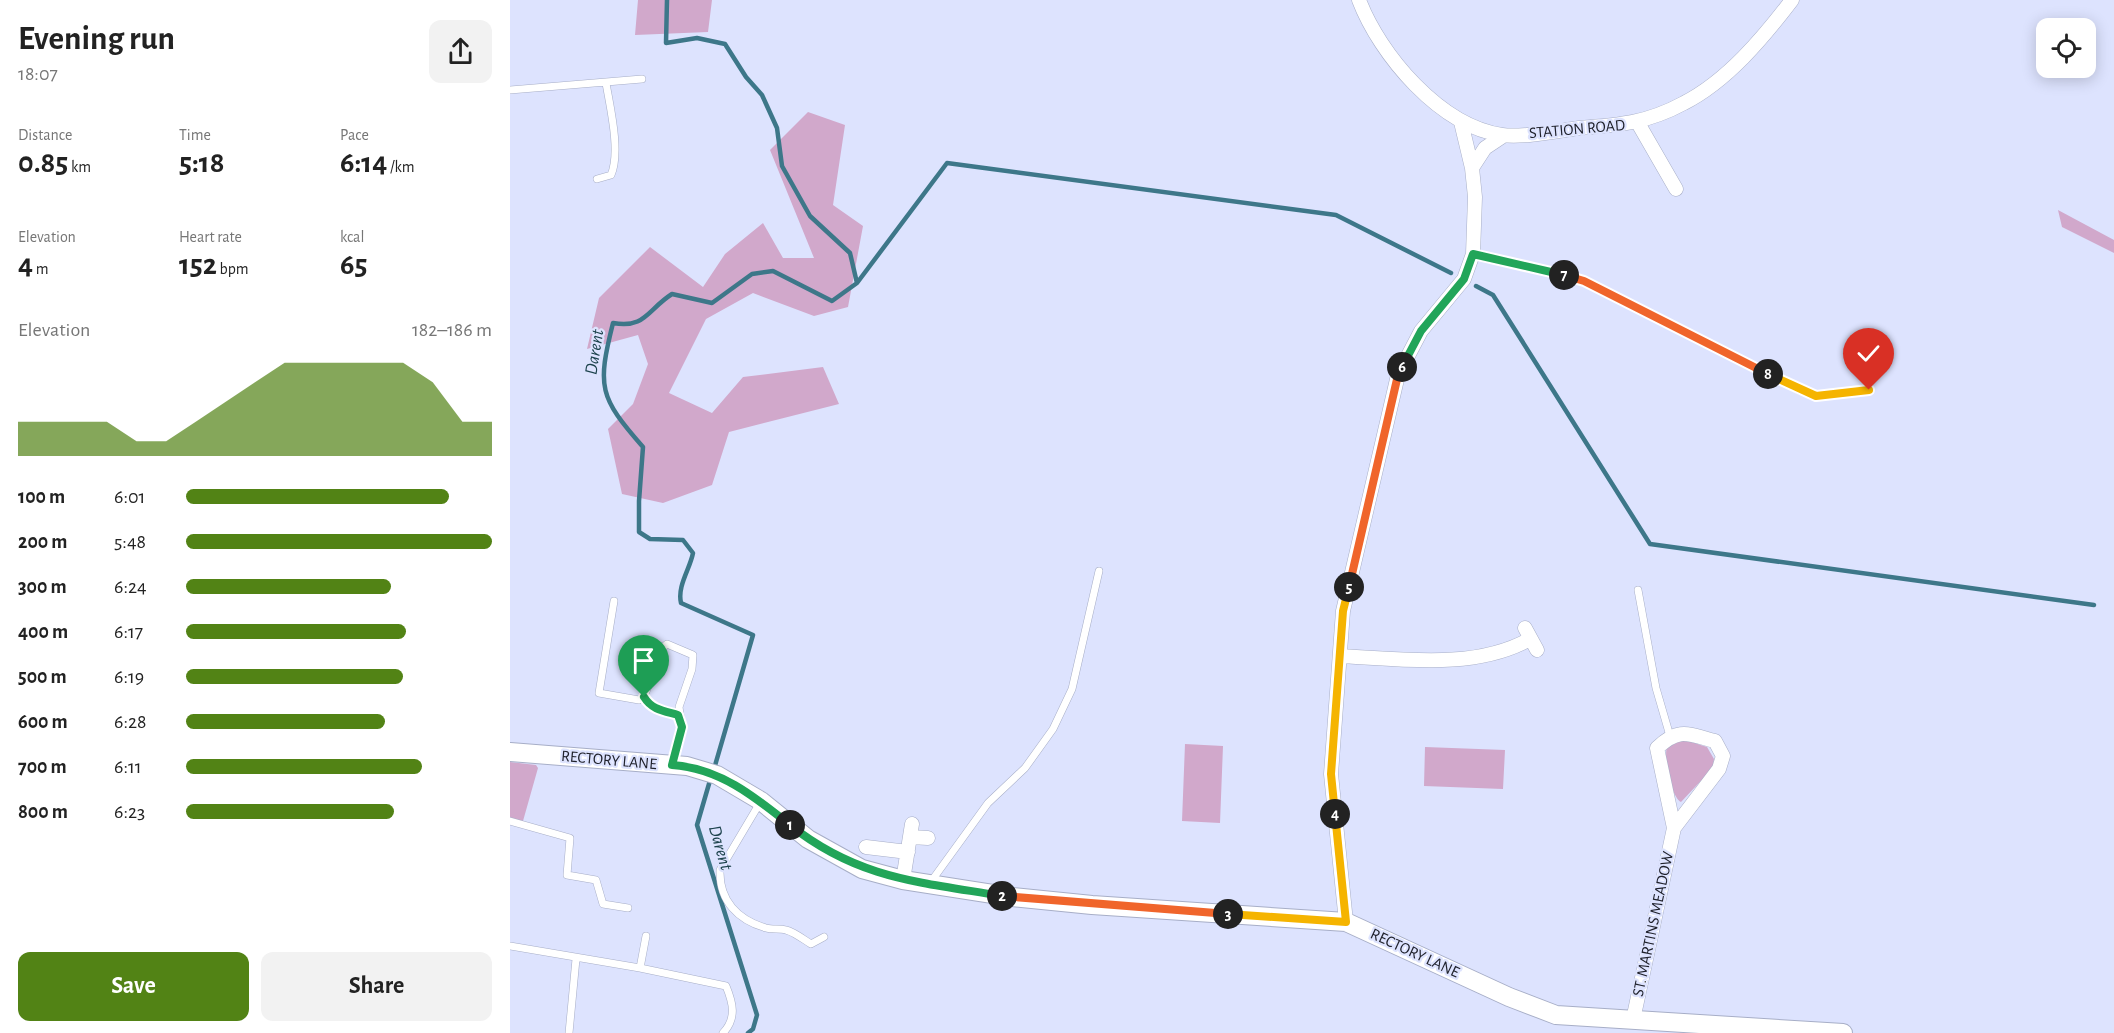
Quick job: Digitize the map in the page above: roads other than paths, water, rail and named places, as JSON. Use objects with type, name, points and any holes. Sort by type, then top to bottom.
[{"type":"street","points":[[1346,922],[1331,774],[1343,611],[1398,375],[1421,331],[1464,279],[1473,254],[1475,197],[1472,168],[1461,122],[1415,85],[1387,54],[1359,0]]},
{"type":"street","name":"STATION ROAD","points":[[1461,122],[1503,136],[1638,123],[1685,103],[1724,76],[1792,0]]},
{"type":"street","points":[[1638,123],[1676,189]]},
{"type":"street","points":[[1472,168],[1485,148],[1503,136]]},
{"type":"street","points":[[1341,656],[1420,660],[1484,656],[1531,639]]},
{"type":"street","name":"ST. MARTINS MEADOW","points":[[1633,1020],[1674,828],[1657,748],[1670,735],[1680,732],[1715,741],[1723,756],[1719,769],[1674,828]]},
{"type":"street","name":"RECTORY LANE","points":[[510,752],[672,765],[711,772],[761,801],[811,841],[862,869],[903,880],[1012,897],[1069,903],[1346,922],[1509,997],[1556,1015],[1843,1033]]},
{"type":"street","points":[[903,880],[912,830],[928,838]]},
{"type":"street","points":[[866,847],[908,852]]},
{"type":"lane","points":[[510,90],[642,79]]},
{"type":"lane","points":[[597,179],[611,175],[615,166],[612,114],[606,82]]},
{"type":"lane","points":[[1473,254],[1543,268],[1584,281],[1801,391],[1816,396],[1869,390]]},
{"type":"lane","points":[[929,883],[988,803],[1025,768],[1053,729],[1072,689],[1099,571]]},
{"type":"lane","points":[[1638,590],[1656,688],[1670,735]]},
{"type":"lane","points":[[614,601],[599,693],[639,700],[644,697],[662,648],[667,644],[693,655],[694,663],[678,715],[682,727],[672,765]]},
{"type":"lane","points":[[644,697],[649,705],[678,715]]},
{"type":"lane","points":[[761,801],[720,870],[719,882],[725,901],[741,918],[768,929],[785,930],[811,944],[824,937]]},
{"type":"lane","points":[[510,821],[570,838],[567,875],[596,880],[603,904],[628,908]]},
{"type":"lane","points":[[640,968],[646,936]]},
{"type":"lane","points":[[510,946],[576,959],[640,968],[726,986],[734,1006],[729,1027],[723,1033]]},
{"type":"lane","points":[[569,1033],[576,959]]},
{"type":"waterway","name":"Darent","points":[[667,0],[666,43],[697,38],[725,44],[746,77],[762,95],[777,128],[782,166],[810,216],[850,253],[857,283],[832,301],[773,271],[752,274],[712,303],[672,294],[639,321],[624,324],[613,323],[604,377],[610,403],[617,416],[643,447],[639,532],[650,539],[683,540],[693,553],[682,584],[681,603],[753,635],[714,769]]},
{"type":"waterway","points":[[857,283],[947,163],[1336,215],[1451,273]]},
{"type":"waterway","points":[[1476,286],[1493,295],[1650,544],[2094,605]]},
{"type":"waterway","name":"Darent","points":[[711,777],[697,825],[757,1015],[753,1029],[748,1033]]}]
